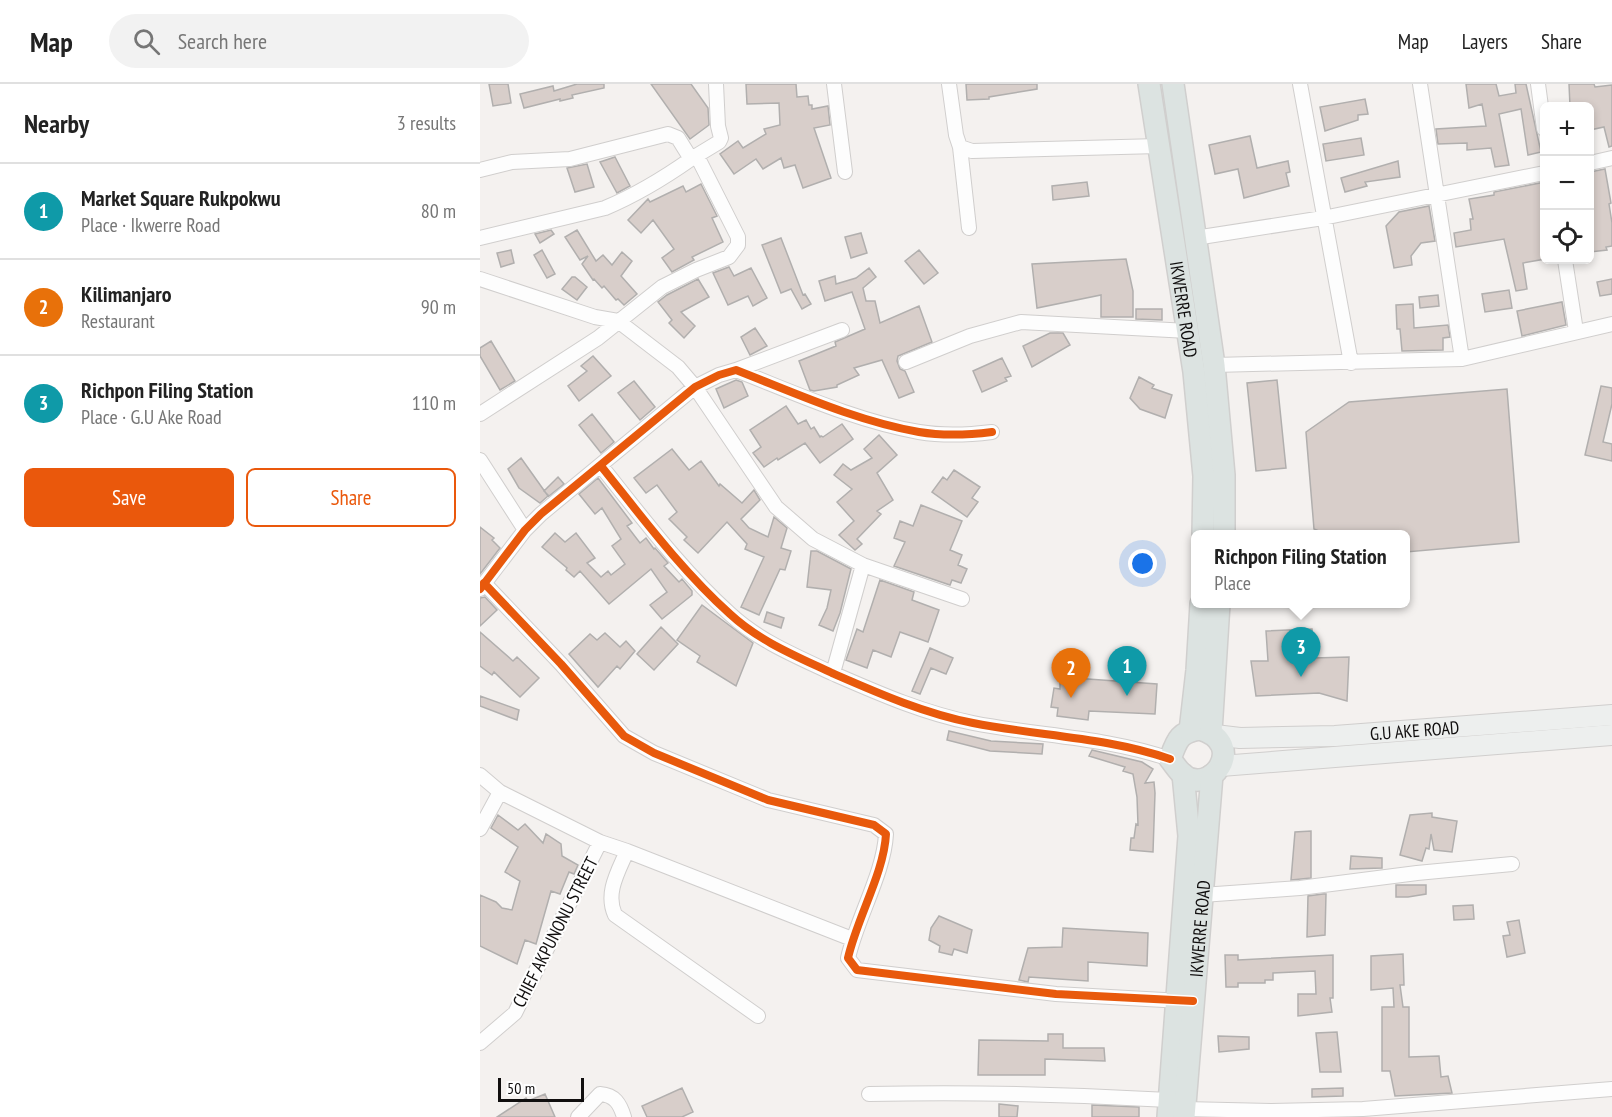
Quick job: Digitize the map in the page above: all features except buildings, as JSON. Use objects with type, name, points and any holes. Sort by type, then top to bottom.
[{"type":"main road","name":"IKWERRE ROAD","points":[[1149,84],[1188,331],[1202,452],[1203,530]]},
{"type":"main road","points":[[1173,84],[1214,365],[1224,466],[1224,530]]},
{"type":"main road","points":[[1201,608],[1197,670],[1205,733],[1224,750],[1217,771]]},
{"type":"main road","points":[[1205,733],[1218,608]]},
{"type":"main road","name":"G.U AKE ROAD","points":[[1205,733],[1240,738],[1335,736],[1612,715]]},
{"type":"main road","points":[[1185,1001],[1189,836],[1177,766],[1179,738],[1205,733]]},
{"type":"main road","points":[[1177,766],[1197,779],[1217,771],[1612,735]]},
{"type":"main road","name":"IKWERRE ROAD","points":[[1176,1111],[1185,1001],[1202,895],[1211,803],[1217,771]]},
{"type":"street","points":[[480,238],[605,208],[624,200],[671,173],[719,142],[721,138],[718,126],[716,84]]},
{"type":"street","points":[[834,84],[845,172]]},
{"type":"street","points":[[949,84],[956,135],[960,147],[969,228]]},
{"type":"street","points":[[1300,84],[1351,363]]},
{"type":"street","points":[[1420,84],[1462,359]]},
{"type":"street","points":[[1538,84],[1541,102]]},
{"type":"street","points":[[480,170],[512,162],[570,159],[668,134],[678,138],[694,157],[738,237],[738,245],[729,256],[662,286],[598,338],[480,414]]},
{"type":"street","points":[[960,147],[972,151],[1159,146]]},
{"type":"street","points":[[1594,162],[1612,158]]},
{"type":"street","points":[[1195,238],[1323,218],[1540,173]]},
{"type":"street","points":[[1566,264],[1576,331]]},
{"type":"street","points":[[480,279],[595,317],[618,321],[678,367],[695,387],[776,507],[813,539],[863,565],[962,599]]},
{"type":"street","points":[[906,362],[970,336],[1021,322],[1188,331]]},
{"type":"street","points":[[1214,365],[1462,359],[1612,324]]},
{"type":"street","points":[[842,330],[719,375],[695,387],[540,514],[482,586],[561,664],[624,736],[654,753],[768,800],[874,825],[886,834],[885,850],[852,939],[848,958],[857,969],[1056,994],[1185,1001]]},
{"type":"street","points":[[736,370],[856,416],[919,432],[965,435],[992,432]]},
{"type":"street","points":[[480,460],[525,530]]},
{"type":"street","points":[[601,466],[672,554],[731,615],[755,634],[787,652],[891,699],[928,712],[972,723],[1092,739],[1177,766]]},
{"type":"street","points":[[833,673],[863,565]]},
{"type":"street","points":[[480,775],[500,792],[600,842],[627,850],[852,939]]},
{"type":"street","points":[[480,829],[500,792]]},
{"type":"street","name":"CHIEF AKPUNONU STREET","points":[[480,1043],[515,1013],[600,842]]},
{"type":"street","points":[[627,850],[610,892],[610,904],[615,915],[758,1016]]},
{"type":"street","points":[[1202,895],[1300,888],[1512,864]]},
{"type":"street","points":[[869,1094],[966,1092],[1099,1095],[1176,1111],[1271,1114],[1364,1109],[1612,1089]]},
{"type":"street","points":[[578,1117],[600,1094],[608,1095],[619,1102],[624,1117]]},
{"type":"cycle path","points":[[480,589],[525,530],[541,514],[695,387],[719,375],[736,370],[826,406],[895,427],[937,434],[992,432]]},
{"type":"cycle path","points":[[601,466],[662,543],[712,597],[741,624],[778,647],[866,688],[936,714],[973,723],[1122,746],[1170,759]]},
{"type":"cycle path","points":[[484,583],[561,664],[624,736],[654,753],[768,800],[874,825],[886,834],[880,864],[848,958],[857,970],[1056,994],[1193,1001]]},
{"type":"place","name":"Richpon Filing Station","points":[[1301,677]]},
{"type":"place","name":"Market Square Rukpokwu","points":[[1127,696]]},
{"type":"place","name":"Kilimanjaro","points":[[1071,698]]}]
